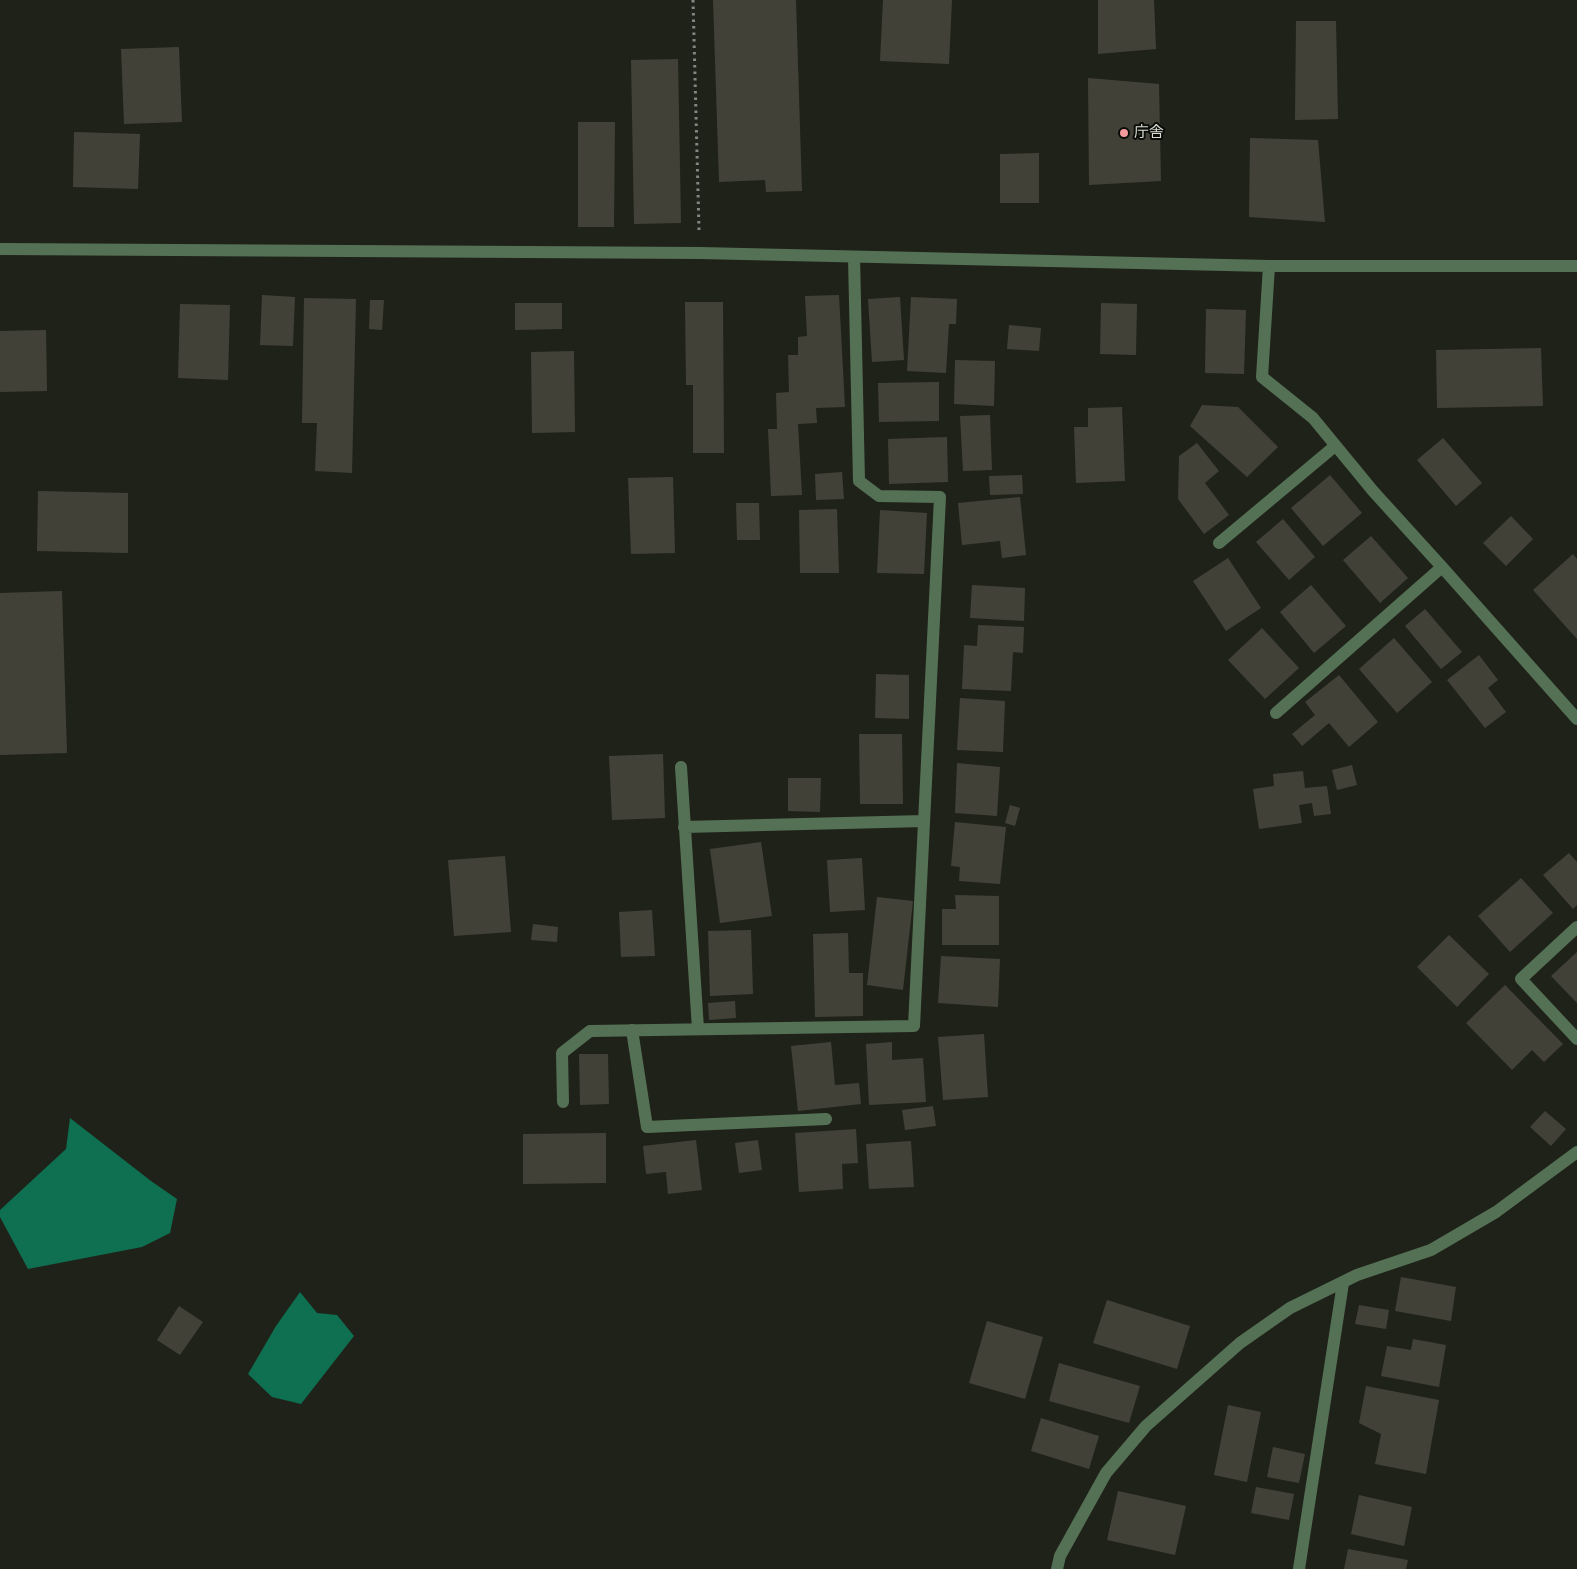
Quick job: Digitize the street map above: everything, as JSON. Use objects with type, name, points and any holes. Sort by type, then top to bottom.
[{"type":"street","points":[[0,249],[700,253],[1269,266],[1577,266]]},
{"type":"street","points":[[563,1102],[562,1053],[590,1031],[914,1026],[940,497],[879,496],[860,481],[854,257]]},
{"type":"street","points":[[1269,266],[1262,376],[1313,418],[1373,491],[1577,719]]},
{"type":"street","points":[[1219,543],[1336,446]]},
{"type":"street","points":[[1276,713],[1442,566]]},
{"type":"street","points":[[681,767],[698,1029]]},
{"type":"street","points":[[684,827],[924,821]]},
{"type":"street","points":[[1577,928],[1521,979],[1577,1039]]},
{"type":"street","points":[[632,1030],[647,1127],[826,1119]]},
{"type":"street","points":[[1057,1569],[1060,1556],[1106,1473],[1146,1426],[1240,1343],[1290,1308],[1357,1275],[1431,1250],[1496,1212],[1577,1152]]},
{"type":"street","points":[[1299,1569],[1343,1282]]},
{"type":"path","points":[[692,0],[700,253]]},
{"type":"shaded area","points":[[70,1118],[177,1199],[170,1233],[142,1247],[28,1269],[0,1217],[0,1210],[66,1149]]},
{"type":"shaded area","points":[[300,1292],[317,1313],[337,1315],[354,1336],[301,1404],[272,1397],[248,1374],[276,1326]]},
{"type":"building","points":[[713,0],[796,0],[802,191],[766,192],[765,180],[719,182]]},
{"type":"building","points":[[883,0],[952,0],[949,64],[880,61]]},
{"type":"building","points":[[1098,0],[1154,0],[1156,49],[1098,54]]},
{"type":"building","points":[[1296,21],[1336,21],[1338,119],[1295,120]]},
{"type":"building","points":[[179,47],[182,122],[124,124],[121,49]]},
{"type":"building","points":[[678,59],[681,223],[634,224],[631,60]]},
{"type":"building","name":"庁舎","points":[[1088,78],[1159,84],[1161,181],[1089,185]]},
{"type":"building","points":[[578,122],[615,122],[614,227],[578,227]]},
{"type":"building","points":[[74,132],[140,134],[138,189],[73,187]]},
{"type":"building","points":[[1250,138],[1318,140],[1325,222],[1249,217]]},
{"type":"building","points":[[1039,153],[1039,203],[1000,203],[1000,154]]},
{"type":"building","points":[[262,295],[295,297],[293,346],[260,345]]},
{"type":"building","points":[[839,295],[845,407],[816,408],[817,423],[798,424],[802,495],[771,496],[768,429],[777,429],[776,393],[789,392],[788,355],[798,355],[798,337],[807,336],[805,296]]},
{"type":"building","points":[[900,297],[904,360],[872,362],[868,299]]},
{"type":"building","points":[[911,297],[957,299],[956,324],[949,324],[946,373],[907,371]]},
{"type":"building","points":[[304,298],[356,299],[352,473],[315,471],[317,423],[302,423]]},
{"type":"building","points":[[370,300],[384,300],[382,330],[369,329]]},
{"type":"building","points":[[685,302],[723,302],[724,453],[693,453],[693,385],[686,385]]},
{"type":"building","points":[[515,303],[562,303],[562,329],[515,330]]},
{"type":"building","points":[[1101,303],[1137,304],[1136,355],[1100,354]]},
{"type":"building","points":[[180,304],[230,305],[228,380],[178,378]]},
{"type":"building","points":[[1206,309],[1246,310],[1244,374],[1205,373]]},
{"type":"building","points":[[1009,325],[1041,328],[1039,351],[1007,349]]},
{"type":"building","points":[[46,330],[47,391],[0,392],[0,331]]},
{"type":"building","points":[[1541,348],[1543,406],[1437,408],[1436,350]]},
{"type":"building","points":[[574,351],[575,432],[532,433],[531,352]]},
{"type":"building","points":[[955,360],[995,361],[994,406],[954,404]]},
{"type":"building","points":[[939,382],[939,421],[879,422],[878,383]]},
{"type":"building","points":[[1202,405],[1238,407],[1278,447],[1247,477],[1190,426]]},
{"type":"building","points":[[1122,407],[1125,481],[1076,483],[1074,427],[1088,427],[1088,408]]},
{"type":"building","points":[[990,415],[992,470],[963,471],[960,416]]},
{"type":"building","points":[[947,437],[948,482],[889,484],[888,439]]},
{"type":"building","points":[[1443,438],[1482,483],[1456,506],[1417,460]]},
{"type":"building","points":[[1197,443],[1219,471],[1205,483],[1229,515],[1204,534],[1178,499],[1179,456]]},
{"type":"building","points":[[842,472],[844,499],[816,500],[815,474]]},
{"type":"building","points":[[1022,475],[1023,494],[990,495],[989,476]]},
{"type":"building","points":[[1330,475],[1362,513],[1323,546],[1291,508]]},
{"type":"building","points":[[673,477],[675,553],[631,554],[628,478]]},
{"type":"building","points":[[38,491],[128,493],[128,553],[37,551]]},
{"type":"building","points":[[1020,497],[1026,555],[1002,558],[1000,541],[962,545],[958,503]]},
{"type":"building","points":[[736,503],[759,503],[760,540],[737,540]]},
{"type":"building","points":[[837,509],[839,573],[800,573],[799,510]]},
{"type":"building","points":[[880,510],[927,513],[924,574],[877,573]]},
{"type":"building","points":[[1511,516],[1533,539],[1506,566],[1483,543]]},
{"type":"building","points":[[1283,519],[1315,557],[1289,580],[1256,542]]},
{"type":"building","points":[[1371,536],[1408,578],[1380,603],[1343,560]]},
{"type":"building","points":[[1573,554],[1577,559],[1577,639],[1533,590]]},
{"type":"building","points":[[1228,558],[1261,608],[1226,631],[1193,581]]},
{"type":"building","points":[[972,585],[1025,588],[1024,621],[970,618]]},
{"type":"building","points":[[1311,585],[1346,626],[1314,653],[1280,612]]},
{"type":"building","points":[[62,591],[67,753],[0,755],[0,593]]},
{"type":"building","points":[[1425,609],[1462,652],[1441,669],[1405,626]]},
{"type":"building","points":[[978,625],[1024,627],[1023,653],[1013,652],[1011,691],[962,689],[964,645],[977,646]]},
{"type":"building","points":[[1262,628],[1299,668],[1265,699],[1228,660]]},
{"type":"building","points":[[1394,638],[1432,682],[1397,713],[1359,669]]},
{"type":"building","points":[[1479,655],[1498,680],[1488,688],[1506,712],[1485,728],[1447,680]]},
{"type":"building","points":[[876,674],[909,675],[909,719],[875,718]]},
{"type":"building","points":[[1339,675],[1378,722],[1349,747],[1329,723],[1302,746],[1292,734],[1315,715],[1305,702]]},
{"type":"building","points":[[960,698],[1005,701],[1003,752],[957,750]]},
{"type":"building","points":[[859,734],[902,734],[903,804],[860,804]]},
{"type":"building","points":[[663,754],[665,818],[612,820],[609,756]]},
{"type":"building","points":[[957,763],[1000,767],[997,816],[955,813]]},
{"type":"building","points":[[1352,765],[1357,785],[1337,790],[1332,770]]},
{"type":"building","points":[[1303,771],[1305,788],[1327,786],[1331,814],[1314,816],[1312,803],[1299,805],[1302,823],[1259,829],[1253,789],[1274,786],[1273,774]]},
{"type":"building","points":[[788,778],[821,778],[820,812],[788,811]]},
{"type":"building","points":[[1010,805],[1020,808],[1015,826],[1005,823]]},
{"type":"building","points":[[955,822],[1006,827],[1000,884],[959,881],[960,867],[951,866]]},
{"type":"building","points":[[761,842],[772,916],[720,923],[710,849]]},
{"type":"building","points":[[1569,853],[1577,862],[1577,905],[1573,909],[1543,875]]},
{"type":"building","points":[[505,856],[511,932],[454,936],[448,860]]},
{"type":"building","points":[[862,858],[865,910],[830,912],[827,860]]},
{"type":"building","points":[[1521,878],[1553,913],[1510,952],[1478,916]]},
{"type":"building","points":[[955,895],[999,896],[999,945],[942,945],[942,909],[956,909]]},
{"type":"building","points":[[877,897],[913,901],[903,990],[867,985]]},
{"type":"building","points":[[652,910],[655,956],[621,957],[619,912]]},
{"type":"building","points":[[533,924],[558,927],[557,942],[531,940]]},
{"type":"building","points":[[751,930],[753,994],[710,996],[708,931]]},
{"type":"building","points":[[848,933],[849,973],[863,973],[863,1016],[815,1017],[813,934]]},
{"type":"building","points":[[1449,935],[1489,974],[1457,1007],[1417,967]]},
{"type":"building","points":[[1577,952],[1577,1003],[1551,976]]},
{"type":"building","points":[[941,956],[1000,959],[998,1007],[938,1003]]},
{"type":"building","points":[[1505,985],[1563,1044],[1544,1062],[1532,1050],[1512,1070],[1466,1023]]},
{"type":"building","points":[[735,1001],[736,1018],[709,1020],[708,1003]]},
{"type":"building","points":[[984,1034],[988,1097],[943,1100],[938,1037]]},
{"type":"building","points":[[831,1042],[835,1085],[859,1083],[861,1104],[798,1111],[791,1046]]},
{"type":"building","points":[[892,1042],[892,1060],[923,1058],[926,1102],[869,1105],[866,1044]]},
{"type":"building","points":[[579,1054],[608,1054],[609,1104],[580,1105]]},
{"type":"building","points":[[933,1106],[936,1126],[905,1130],[902,1110]]},
{"type":"building","points":[[1545,1111],[1566,1129],[1551,1146],[1530,1127]]},
{"type":"building","points":[[856,1129],[858,1163],[842,1164],[843,1189],[799,1192],[795,1133]]},
{"type":"building","points":[[606,1133],[606,1183],[523,1184],[523,1134]]},
{"type":"building","points":[[696,1140],[702,1190],[668,1194],[666,1172],[646,1174],[643,1146]]},
{"type":"building","points":[[758,1140],[762,1170],[739,1173],[735,1143]]},
{"type":"building","points":[[911,1141],[914,1187],[869,1189],[866,1144]]},
{"type":"building","points":[[1401,1277],[1456,1287],[1451,1321],[1395,1311]]},
{"type":"building","points":[[1107,1300],[1190,1326],[1177,1369],[1093,1343]]},
{"type":"building","points":[[1359,1305],[1389,1310],[1386,1329],[1355,1324]]},
{"type":"building","points":[[179,1306],[203,1322],[180,1355],[157,1340]]},
{"type":"building","points":[[987,1321],[1043,1337],[1025,1399],[969,1383]]},
{"type":"building","points":[[1413,1339],[1446,1345],[1439,1387],[1381,1376],[1387,1346],[1411,1350]]},
{"type":"building","points":[[1059,1363],[1140,1386],[1129,1423],[1049,1401]]},
{"type":"building","points":[[1366,1386],[1439,1400],[1426,1474],[1375,1464],[1381,1434],[1359,1423]]},
{"type":"building","points":[[1228,1405],[1261,1412],[1247,1482],[1214,1475]]},
{"type":"building","points":[[1041,1418],[1099,1436],[1089,1469],[1031,1451]]},
{"type":"building","points":[[1273,1447],[1305,1454],[1299,1483],[1267,1477]]},
{"type":"building","points":[[1256,1487],[1294,1494],[1289,1520],[1251,1513]]},
{"type":"building","points":[[1118,1491],[1186,1506],[1175,1555],[1107,1540]]},
{"type":"building","points":[[1359,1495],[1412,1507],[1404,1546],[1351,1534]]},
{"type":"building","points":[[1348,1549],[1408,1560],[1406,1569],[1344,1569]]},
{"type":"place","name":"庁舎","points":[[1124,133]]}]
